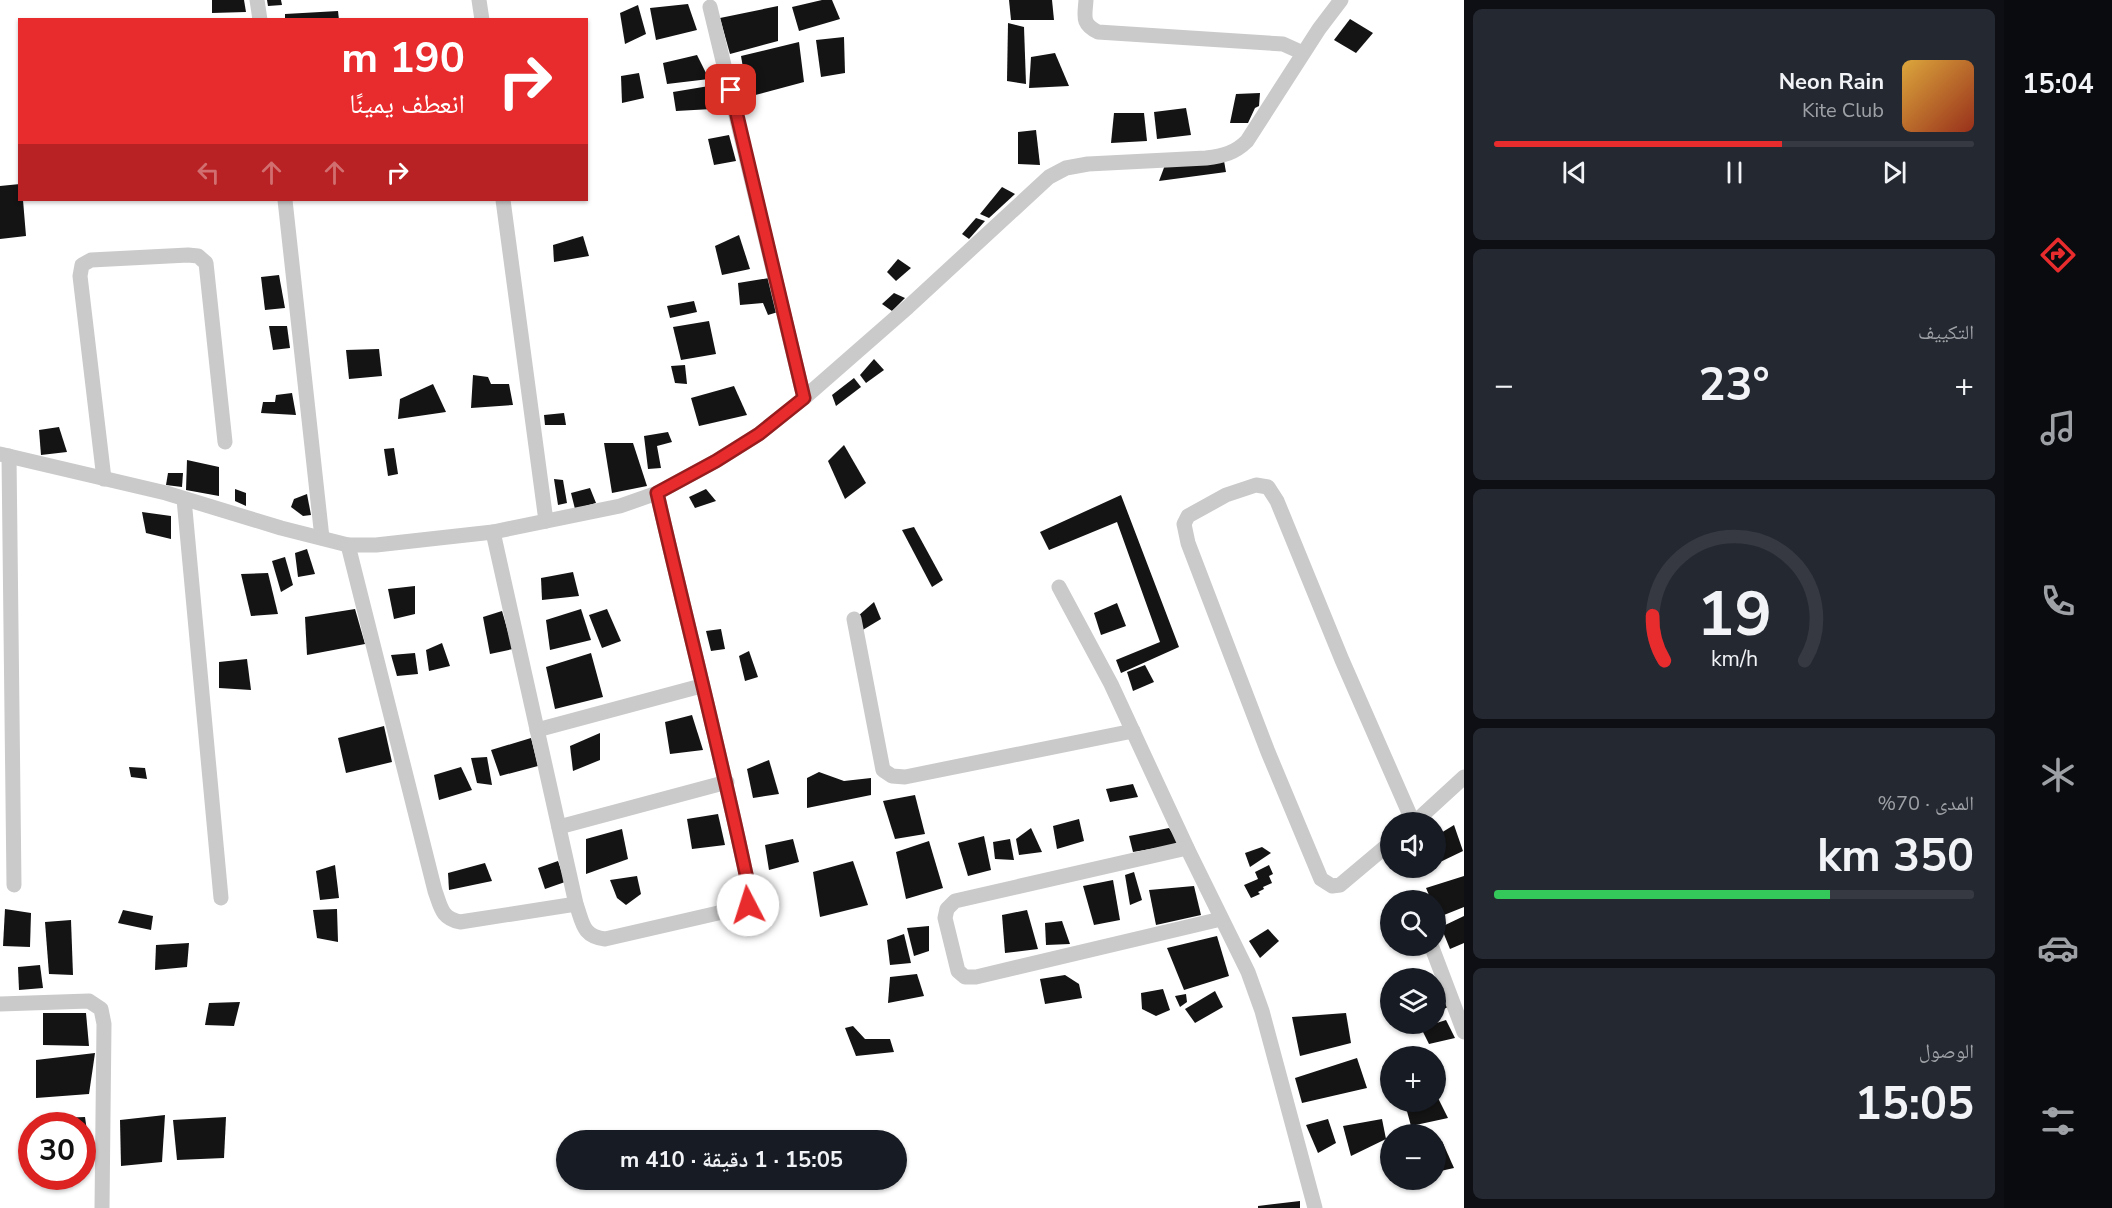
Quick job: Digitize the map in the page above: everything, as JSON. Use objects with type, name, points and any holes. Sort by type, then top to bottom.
[{"type":"street","points":[[257,0],[260,18]]},
{"type":"street","points":[[479,0],[482,18]]},
{"type":"street","points":[[1086,0],[1084,20],[1089,28],[1098,32],[1283,44],[1303,53]]},
{"type":"street","points":[[14,885],[5,455],[104,478],[348,545],[376,545],[492,532],[620,506],[657,493],[716,461],[759,434],[908,307],[1048,177],[1066,168],[1088,164],[1206,158],[1237,150],[1247,141],[1303,53],[1341,0]]},
{"type":"street","points":[[710,7],[804,398]]},
{"type":"street","points":[[285,201],[322,538]]},
{"type":"street","points":[[503,201],[546,521]]},
{"type":"street","points":[[104,478],[80,276],[82,265],[91,260],[188,255],[198,256],[206,263],[225,442]]},
{"type":"street","points":[[1380,851],[1340,885],[1332,886],[1321,879],[1268,752],[1188,543],[1184,524],[1188,516],[1226,495],[1256,485],[1268,487],[1277,501],[1342,660],[1410,812]]},
{"type":"street","points":[[492,532],[576,904],[586,932],[594,938],[605,939],[748,905],[751,898],[727,782],[701,686],[657,493]]},
{"type":"street","points":[[184,499],[221,898]]},
{"type":"street","points":[[348,545],[432,879],[443,913],[450,920],[460,922],[576,904]]},
{"type":"street","points":[[1059,587],[1111,684],[1187,848],[1248,972],[1262,1011],[1316,1208]]},
{"type":"street","points":[[854,619],[883,770],[892,776],[905,777],[1133,731]]},
{"type":"street","points":[[537,730],[701,686]]},
{"type":"street","points":[[1425,812],[1464,777]]},
{"type":"street","points":[[559,827],[727,782]]},
{"type":"street","points":[[1187,848],[955,901],[947,909],[945,918],[957,971],[965,977],[976,977],[1221,919]]},
{"type":"street","points":[[1435,956],[1464,1032]]},
{"type":"street","points":[[0,1004],[89,1001],[101,1009],[104,1024],[102,1208]]},
{"type":"building","points":[[212,0],[244,0],[246,12],[212,13]]},
{"type":"building","points":[[267,0],[281,0],[282,5],[268,6]]},
{"type":"building","points":[[832,0],[840,19],[799,31],[792,7]]},
{"type":"building","points":[[1009,0],[1052,0],[1054,20],[1011,20]]},
{"type":"building","points":[[688,4],[697,30],[656,40],[650,8]]},
{"type":"building","points":[[638,5],[646,34],[625,44],[620,13]]},
{"type":"building","points":[[778,6],[778,41],[730,54],[720,18]]},
{"type":"building","points":[[338,11],[339,18],[285,18],[285,14]]},
{"type":"building","points":[[1350,19],[1373,33],[1356,53],[1334,40]]},
{"type":"building","points":[[1008,23],[1024,27],[1026,84],[1007,81]]},
{"type":"building","points":[[844,37],[845,73],[821,77],[816,40]]},
{"type":"building","points":[[799,42],[804,82],[748,97],[741,56]]},
{"type":"building","points":[[1055,53],[1069,86],[1029,88],[1031,57]]},
{"type":"building","points":[[697,55],[709,79],[667,84],[663,63]]},
{"type":"building","points":[[639,73],[644,98],[622,103],[621,76]]},
{"type":"building","points":[[709,86],[712,109],[676,111],[673,92]]},
{"type":"building","points":[[1260,93],[1259,106],[1255,108],[1248,123],[1230,123],[1236,94]]},
{"type":"building","points":[[1186,108],[1191,135],[1157,139],[1154,112]]},
{"type":"building","points":[[1114,113],[1144,113],[1147,141],[1111,143]]},
{"type":"building","points":[[1036,130],[1040,165],[1018,164],[1018,132]]},
{"type":"building","points":[[729,135],[736,161],[714,165],[708,139]]},
{"type":"building","points":[[1224,161],[1226,172],[1159,181],[1165,165]]},
{"type":"building","points":[[18,184],[18,201],[23,201],[26,236],[0,239],[0,186]]},
{"type":"building","points":[[1002,187],[1015,194],[989,218],[980,214]]},
{"type":"building","points":[[976,218],[985,221],[969,239],[962,234]]},
{"type":"building","points":[[739,235],[750,269],[722,275],[715,246]]},
{"type":"building","points":[[583,236],[589,256],[554,262],[553,245]]},
{"type":"building","points":[[898,259],[911,268],[896,281],[887,272]]},
{"type":"building","points":[[279,275],[285,308],[265,310],[261,277]]},
{"type":"building","points":[[769,278],[778,312],[768,315],[763,303],[740,305],[738,283]]},
{"type":"building","points":[[894,293],[905,298],[892,311],[882,304]]},
{"type":"building","points":[[694,301],[697,312],[670,318],[667,306]]},
{"type":"building","points":[[709,321],[716,354],[681,360],[673,327]]},
{"type":"building","points":[[269,326],[287,326],[290,348],[273,350]]},
{"type":"building","points":[[379,349],[382,376],[349,379],[346,350]]},
{"type":"building","points":[[874,359],[884,370],[866,383],[860,375]]},
{"type":"building","points":[[685,365],[687,384],[675,383],[671,366]]},
{"type":"building","points":[[473,375],[488,377],[491,384],[509,384],[513,405],[471,408]]},
{"type":"building","points":[[854,378],[861,387],[836,406],[832,395]]},
{"type":"building","points":[[433,384],[446,412],[398,419],[400,399]]},
{"type":"building","points":[[734,386],[747,415],[699,426],[691,398]]},
{"type":"building","points":[[292,393],[296,415],[261,413],[263,402],[275,402],[276,395]]},
{"type":"building","points":[[564,413],[566,425],[545,425],[544,415]]},
{"type":"building","points":[[59,427],[67,452],[41,455],[39,430]]},
{"type":"building","points":[[668,432],[672,442],[657,446],[661,468],[648,469],[644,436]]},
{"type":"building","points":[[604,443],[633,443],[647,486],[612,493]]},
{"type":"building","points":[[844,445],[866,483],[845,499],[828,461]]},
{"type":"building","points":[[394,448],[398,474],[388,476],[384,449]]},
{"type":"building","points":[[187,460],[219,467],[219,496],[186,490]]},
{"type":"building","points":[[168,473],[183,473],[182,487],[166,485]]},
{"type":"building","points":[[554,479],[563,480],[567,503],[558,505]]},
{"type":"building","points":[[590,488],[596,503],[575,509],[571,493]]},
{"type":"building","points":[[235,489],[246,493],[246,506],[235,501]]},
{"type":"building","points":[[706,489],[716,501],[695,508],[689,497]]},
{"type":"building","points":[[307,494],[311,515],[303,516],[291,507],[294,499]]},
{"type":"building","points":[[1121,495],[1179,647],[1121,673],[1116,660],[1160,642],[1117,522],[1049,550],[1040,532]]},
{"type":"building","points":[[142,512],[171,516],[171,539],[146,533]]},
{"type":"building","points":[[914,527],[943,580],[932,587],[902,530]]},
{"type":"building","points":[[307,549],[315,574],[298,577],[295,553]]},
{"type":"building","points":[[285,557],[293,585],[281,592],[272,561]]},
{"type":"building","points":[[573,572],[579,596],[542,600],[541,578]]},
{"type":"building","points":[[268,573],[278,614],[251,616],[241,574]]},
{"type":"building","points":[[415,586],[415,614],[394,619],[388,589]]},
{"type":"building","points":[[874,602],[881,619],[861,631],[858,616]]},
{"type":"building","points":[[1117,603],[1126,626],[1101,635],[1094,613]]},
{"type":"building","points":[[355,609],[365,644],[307,655],[305,617]]},
{"type":"building","points":[[581,609],[591,640],[550,650],[546,620]]},
{"type":"building","points":[[607,609],[621,641],[602,648],[589,615]]},
{"type":"building","points":[[502,611],[513,649],[490,654],[483,617]]},
{"type":"building","points":[[721,629],[725,649],[711,651],[706,631]]},
{"type":"building","points":[[442,643],[450,666],[429,671],[426,650]]},
{"type":"building","points":[[749,651],[758,677],[745,681],[739,656]]},
{"type":"building","points":[[415,653],[418,674],[397,676],[391,655]]},
{"type":"building","points":[[591,653],[603,697],[555,709],[546,667]]},
{"type":"building","points":[[247,659],[251,690],[219,688],[219,662]]},
{"type":"building","points":[[1145,665],[1154,682],[1133,691],[1127,672]]},
{"type":"building","points":[[692,715],[703,750],[670,754],[665,722]]},
{"type":"building","points":[[384,726],[392,762],[346,773],[338,738]]},
{"type":"building","points":[[600,733],[600,760],[573,771],[570,746]]},
{"type":"building","points":[[531,738],[538,766],[500,776],[491,750]]},
{"type":"building","points":[[487,757],[492,785],[477,783],[471,758]]},
{"type":"building","points":[[769,760],[779,794],[753,798],[747,769]]},
{"type":"building","points":[[129,767],[145,768],[147,779],[131,777]]},
{"type":"building","points":[[461,767],[472,790],[439,800],[434,775]]},
{"type":"building","points":[[819,772],[844,781],[871,778],[871,795],[807,808],[807,778]]},
{"type":"building","points":[[1133,784],[1138,797],[1110,802],[1106,789]]},
{"type":"building","points":[[915,795],[925,834],[895,839],[883,801]]},
{"type":"building","points":[[718,814],[725,845],[692,849],[687,819]]},
{"type":"building","points":[[1079,819],[1084,841],[1057,849],[1053,826]]},
{"type":"building","points":[[1454,825],[1463,851],[1446,859],[1446,830]]},
{"type":"building","points":[[1031,828],[1042,852],[1019,855],[1016,839]]},
{"type":"building","points":[[1169,828],[1180,844],[1133,852],[1129,836]]},
{"type":"building","points":[[622,829],[628,859],[586,874],[586,839]]},
{"type":"building","points":[[984,836],[991,870],[968,876],[958,843]]},
{"type":"building","points":[[793,839],[799,862],[769,870],[765,845]]},
{"type":"building","points":[[1010,839],[1014,860],[995,859],[993,842]]},
{"type":"building","points":[[929,841],[943,888],[906,899],[896,852]]},
{"type":"building","points":[[1262,847],[1271,853],[1250,867],[1245,853]]},
{"type":"building","points":[[558,861],[565,882],[545,889],[538,868]]},
{"type":"building","points":[[853,861],[868,905],[820,917],[813,872]]},
{"type":"building","points":[[485,863],[492,881],[449,890],[448,873]]},
{"type":"building","points":[[335,865],[339,898],[320,900],[316,871]]},
{"type":"building","points":[[1269,865],[1273,874],[1269,876],[1272,883],[1263,887],[1264,889],[1258,892],[1260,894],[1251,898],[1244,885],[1258,879],[1255,872]]},
{"type":"building","points":[[1134,872],[1142,900],[1130,905],[1125,875]]},
{"type":"building","points":[[637,876],[641,894],[626,905],[617,898],[610,880]]},
{"type":"building","points":[[1464,876],[1464,907],[1446,914],[1446,890],[1427,890],[1426,888]]},
{"type":"building","points":[[1113,880],[1120,920],[1094,925],[1083,886]]},
{"type":"building","points":[[1194,886],[1201,915],[1156,925],[1149,890]]},
{"type":"building","points":[[5,909],[31,913],[30,947],[3,946]]},
{"type":"building","points":[[337,909],[338,942],[317,938],[313,910]]},
{"type":"building","points":[[123,910],[153,916],[151,930],[118,923]]},
{"type":"building","points":[[1027,910],[1038,949],[1005,953],[1002,915]]},
{"type":"building","points":[[1464,916],[1464,943],[1450,949],[1446,939],[1446,925]]},
{"type":"building","points":[[71,920],[73,975],[49,974],[45,922]]},
{"type":"building","points":[[1062,921],[1070,944],[1046,945],[1045,923]]},
{"type":"building","points":[[929,926],[929,951],[914,956],[907,928]]},
{"type":"building","points":[[1268,929],[1279,941],[1260,958],[1249,941]]},
{"type":"building","points":[[904,934],[911,963],[890,965],[887,940]]},
{"type":"building","points":[[1217,936],[1229,976],[1184,990],[1167,948]]},
{"type":"building","points":[[189,943],[187,967],[155,970],[156,945]]},
{"type":"building","points":[[40,965],[43,988],[19,990],[18,967]]},
{"type":"building","points":[[917,974],[924,996],[888,1003],[890,977]]},
{"type":"building","points":[[1065,975],[1079,984],[1082,998],[1045,1004],[1040,979]]},
{"type":"building","points":[[1163,989],[1170,1010],[1156,1016],[1142,1009],[1141,993]]},
{"type":"building","points":[[1215,991],[1223,1007],[1195,1023],[1185,1009]]},
{"type":"building","points":[[1186,994],[1187,1002],[1180,1007],[1175,996]]},
{"type":"building","points":[[240,1002],[234,1026],[205,1025],[209,1003]]},
{"type":"building","points":[[43,1013],[86,1013],[89,1046],[43,1045]]},
{"type":"building","points":[[1346,1013],[1351,1043],[1300,1056],[1292,1017]]},
{"type":"building","points":[[1446,1020],[1455,1038],[1429,1044],[1424,1034],[1446,1034]]},
{"type":"building","points":[[853,1026],[865,1039],[890,1039],[894,1052],[856,1056],[845,1028]]},
{"type":"building","points":[[95,1053],[89,1094],[36,1098],[36,1060]]},
{"type":"building","points":[[1357,1058],[1367,1088],[1302,1103],[1295,1078]]},
{"type":"building","points":[[1407,1112],[1445,1112],[1448,1118],[1420,1124],[1410,1124]]},
{"type":"building","points":[[165,1115],[162,1162],[121,1166],[120,1120]]},
{"type":"building","points":[[226,1117],[224,1158],[177,1160],[173,1120]]},
{"type":"building","points":[[1328,1119],[1336,1143],[1318,1153],[1306,1125]]},
{"type":"building","points":[[1382,1119],[1380,1142],[1351,1156],[1343,1126]]},
{"type":"building","points":[[1446,1150],[1454,1168],[1446,1170]]},
{"type":"building","points":[[1300,1201],[1300,1208],[1258,1208],[1258,1206]]},
{"type":"route","points":[[731,90],[804,398],[759,434],[716,461],[657,493],[701,686],[727,782],[751,898],[748,905]]}]
